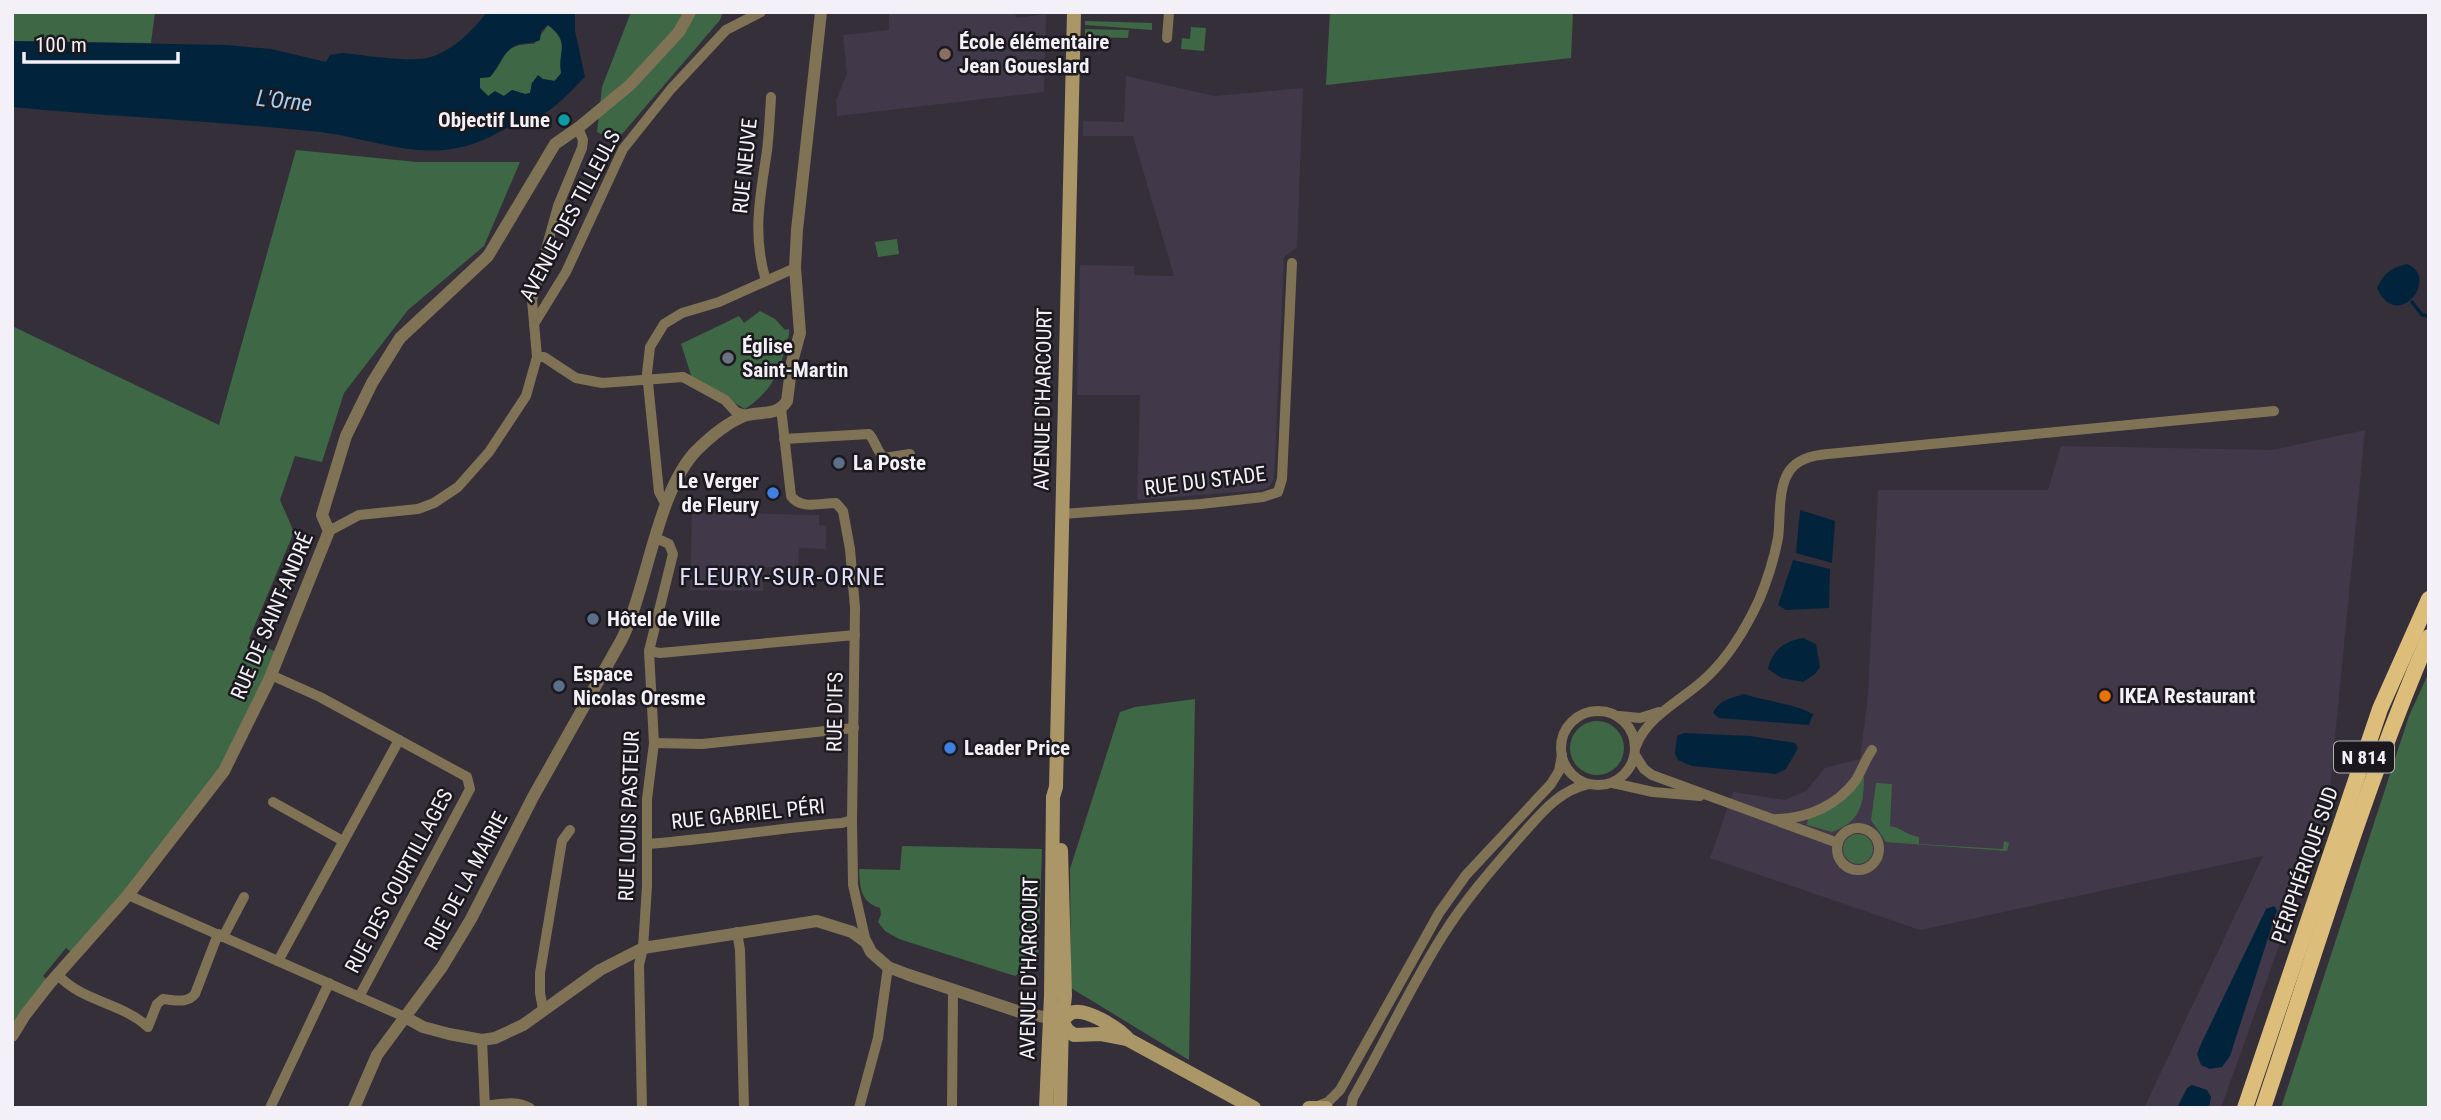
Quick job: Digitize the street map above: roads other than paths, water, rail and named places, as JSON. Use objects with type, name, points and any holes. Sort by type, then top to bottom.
[{"type":"highway","name":"PÉRIPHÉRIQUE SUD","points":[[2243,1108],[2253,1087],[2380,709],[2429,599]]},
{"type":"highway","name":"PÉRIPHÉRIQUE SUD","points":[[2263,1108],[2380,760],[2403,696],[2429,637]]},
{"type":"main road","name":"AVENUE D'HARCOURT","points":[[1046,1108],[1056,1020],[1065,996],[1060,796],[1056,787],[1074,12]]},
{"type":"main road","points":[[1056,1020],[1080,1012],[1113,1027],[1129,1040],[1254,1108]]},
{"type":"main road","points":[[1056,1020],[1074,1035],[1100,1034],[1129,1040]]},
{"type":"main road","points":[[1056,1020],[1060,1108]]},
{"type":"street","name":"RUE DE SAINT-ANDRÉ","points":[[12,1036],[57,974],[128,895],[224,771],[271,675],[329,531],[322,515],[346,436],[357,410],[386,359],[400,338],[488,256],[555,144],[630,85],[679,32],[690,12]]},
{"type":"street","name":"AVENUE DES TILLEULS","points":[[533,324],[566,272],[623,149],[671,89],[726,30],[761,12]]},
{"type":"street","points":[[537,357],[544,357],[576,378],[602,383],[683,377],[725,400],[736,412],[746,415],[774,412],[787,401],[792,362],[800,333],[795,268],[798,218],[821,12]]},
{"type":"street","points":[[1167,38],[1169,12]]},
{"type":"street","name":"RUE NEUVE","points":[[766,281],[761,264],[757,219],[771,97]]},
{"type":"street","points":[[329,531],[359,514],[426,507],[458,487],[489,452],[526,396],[537,357],[532,300],[558,206],[582,148],[583,140],[578,128]]},
{"type":"street","name":"RUE DU STADE","points":[[1062,514],[1201,504],[1263,497],[1278,492],[1282,479],[1292,264]]},
{"type":"street","points":[[666,505],[659,492],[647,379],[650,347],[664,324],[682,313],[719,302],[795,268]]},
{"type":"street","name":"RUE D'IFS","points":[[781,408],[792,496],[802,505],[836,503],[843,511],[850,549],[855,608],[853,886],[866,942]]},
{"type":"street","points":[[1351,1108],[1353,1098],[1428,961],[1462,908],[1494,866],[1553,803],[1570,789],[1589,784],[1613,783],[1625,774],[1642,733],[1666,709],[1696,687],[1719,665],[1746,626],[1764,588],[1774,553],[1783,487],[1793,466],[1804,459],[1820,455],[2274,411]]},
{"type":"street","name":"RUE DE LA MAIRIE","points":[[354,1108],[377,1055],[442,967],[471,919],[554,758],[625,632],[666,505],[682,469],[696,451],[721,430],[746,415]]},
{"type":"street","points":[[785,439],[869,434],[877,451],[884,458],[910,454]]},
{"type":"street","name":"RUE LOUIS PASTEUR","points":[[642,1108],[639,965],[643,948],[648,844],[647,799],[654,743],[649,652],[673,554],[669,544],[656,538]]},
{"type":"street","points":[[649,652],[855,635]]},
{"type":"street","name":"RUE DES COURTILLAGES","points":[[271,675],[320,697],[467,777],[470,789],[359,997]]},
{"type":"street","points":[[1317,1107],[1328,1102],[1340,1090],[1416,951],[1466,875],[1551,784],[1560,766],[1563,736],[1568,726],[1577,718],[1597,711],[1640,718],[1666,709]]},
{"type":"street","points":[[1618,716],[1629,726],[1641,766],[1648,773],[1838,843]]},
{"type":"street","points":[[654,743],[702,744],[854,728]]},
{"type":"street","points":[[278,961],[398,740]]},
{"type":"street","points":[[1767,818],[1797,817],[1830,803],[1854,782],[1872,750]]},
{"type":"street","points":[[1562,755],[1569,772],[1589,784]]},
{"type":"street","points":[[1613,783],[1653,792],[1711,798]]},
{"type":"street","points":[[272,802],[343,842]]},
{"type":"street","name":"RUE GABRIEL PÉRI","points":[[648,844],[852,820]]},
{"type":"street","points":[[1863,828],[1876,837],[1879,852],[1870,866],[1853,869],[1840,859],[1838,843],[1848,830],[1863,828]]},
{"type":"street","points":[[543,1009],[540,973],[562,841],[570,830]]},
{"type":"street","points":[[128,895],[423,1027],[482,1040],[508,1034],[600,970],[643,948],[737,932],[822,922],[852,932],[866,942],[871,952],[888,967],[1020,1013],[1056,1020]]},
{"type":"street","points":[[57,974],[66,984],[86,997],[110,1004],[140,1019],[148,1027],[157,1004],[163,999],[182,1001],[195,995],[221,936],[244,897]]},
{"type":"street","points":[[737,932],[740,950],[744,1108]]},
{"type":"street","points":[[859,1108],[878,1038],[888,967]]},
{"type":"street","points":[[270,1108],[329,984]]},
{"type":"street","points":[[952,1108],[953,990]]},
{"type":"street","points":[[482,1040],[485,1107],[511,1102],[530,1108]]},
{"type":"water","name":"L'Orne","points":[[487,12],[575,12],[575,31],[585,77],[540,116],[514,124],[482,140],[451,149],[418,150],[320,132],[12,107],[12,41],[227,45],[271,49],[326,62],[330,55],[342,53],[423,59],[448,49]],"holes":[[[548,25],[562,42],[561,73],[555,81],[543,79],[538,75],[532,83],[530,93],[512,90],[504,96],[495,91],[488,96],[480,88],[480,78],[490,77],[512,48],[540,40],[541,31]]]},
{"type":"water","points":[[2407,264],[2416,271],[2418,290],[2404,304],[2395,305],[2385,300],[2377,288],[2389,272]]},
{"type":"water","points":[[1800,510],[1835,521],[1832,563],[1796,553]]},
{"type":"water","points":[[1793,560],[1830,569],[1829,608],[1786,610],[1778,605]]},
{"type":"water","points":[[1803,638],[1816,644],[1820,667],[1815,674],[1803,682],[1782,678],[1768,669],[1780,648],[1790,641]]},
{"type":"water","points":[[1744,694],[1813,714],[1809,725],[1719,718],[1713,713],[1722,703]]},
{"type":"water","points":[[1684,733],[1750,736],[1795,743],[1798,748],[1786,769],[1776,774],[1692,766],[1678,760],[1675,753],[1677,736]]},
{"type":"water","points":[[2274,906],[2277,910],[2230,1056],[2222,1067],[2210,1069],[2201,1065],[2197,1054],[2266,909]]},
{"type":"water","points":[[2192,1085],[2207,1090],[2211,1097],[2209,1108],[2177,1108],[2187,1088]]},
{"type":"waterway","points":[[2412,302],[2422,315],[2429,316]]},
{"type":"place","name":"École élémentaire Jean Goueslard","points":[[945,54]]},
{"type":"place","name":"Objectif Lune","points":[[564,120]]},
{"type":"place","name":"Église Saint-Martin","points":[[728,358]]},
{"type":"place","name":"La Poste","points":[[839,463]]},
{"type":"place","name":"Le Verger de Fleury","points":[[773,493]]},
{"type":"place","name":"Hôtel de Ville","points":[[593,619]]},
{"type":"place","name":"Espace Nicolas Oresme","points":[[559,686]]},
{"type":"place","name":"IKEA Restaurant","points":[[2105,696]]},
{"type":"place","name":"Leader Price","points":[[950,748]]},
{"type":"district","name":"FLEURY-SUR-ORNE","points":[[783,577]]}]
